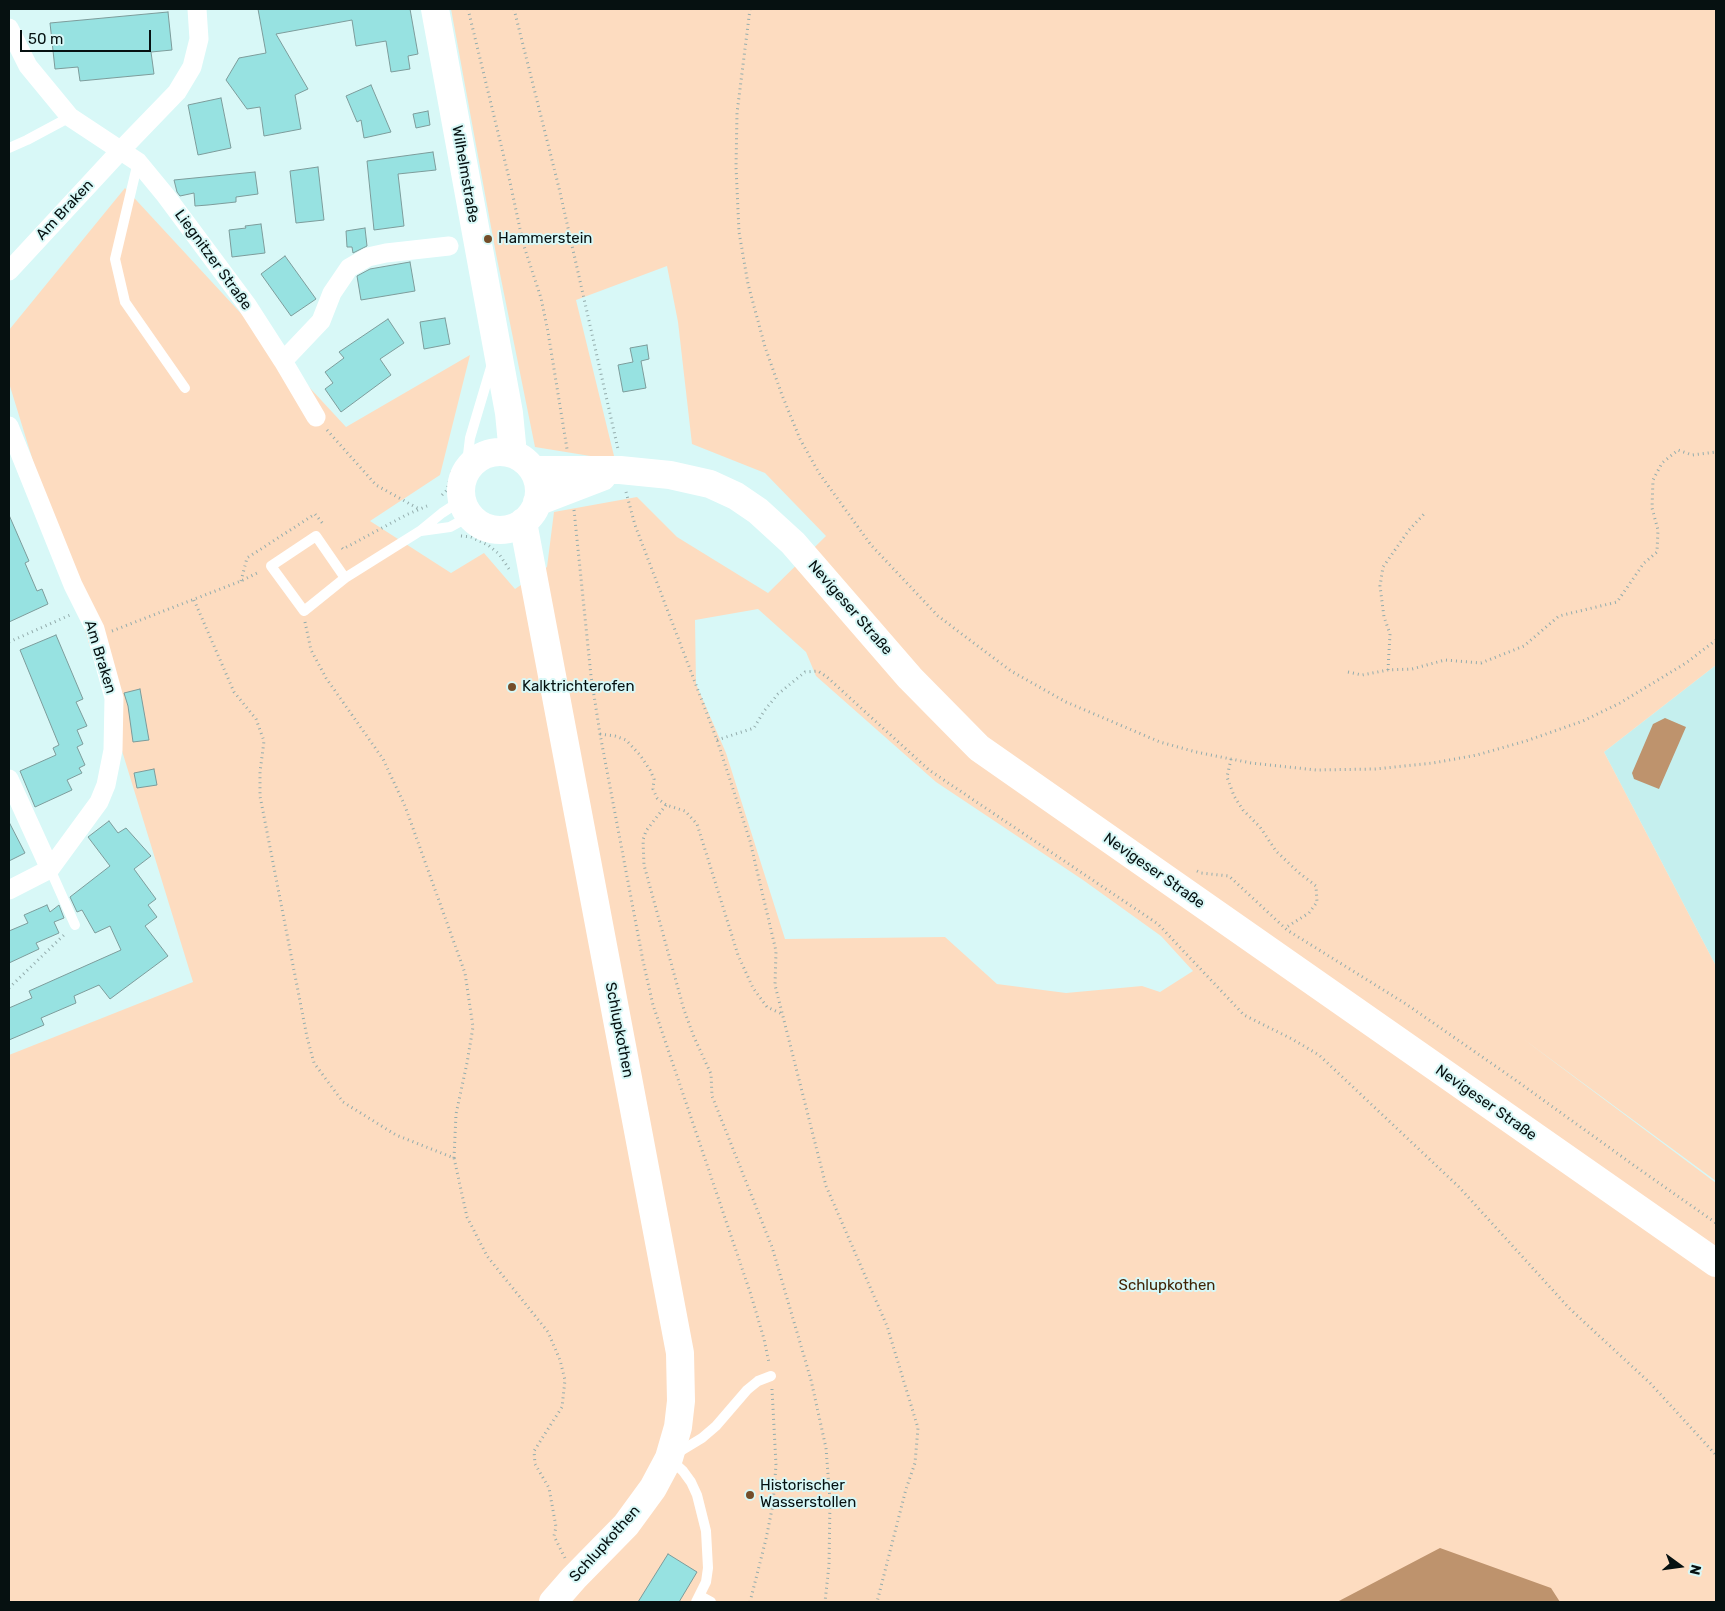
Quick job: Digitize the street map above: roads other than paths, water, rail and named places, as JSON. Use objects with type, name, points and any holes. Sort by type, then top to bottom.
[{"type":"main road","name":"Wilhelmstraße","points":[[435,9],[498,359],[519,462]]},
{"type":"main road","points":[[475,460],[519,462],[539,487],[528,513],[490,529],[456,514],[461,485],[460,469],[475,460]]},
{"type":"main road","name":"Nevigeser Straße","points":[[519,462],[593,475]]},
{"type":"main road","name":"Nevigeser Straße","points":[[528,513],[593,475],[620,464],[710,484],[736,496],[758,511],[793,543],[910,678],[979,748],[1716,1263]]},
{"type":"main road","name":"Schlupkothen","points":[[528,513],[512,545],[537,602],[576,797],[680,1353],[681,1401],[678,1428],[669,1458],[653,1488],[626,1525],[553,1602]]},
{"type":"street","points":[[121,150],[177,92],[192,67],[199,39],[197,9]]},
{"type":"street","name":"Liegnitzer Straße","points":[[9,28],[28,66],[70,116],[138,162],[241,296],[316,417]]},
{"type":"street","name":"Am Braken","points":[[9,271],[121,150]]},
{"type":"street","points":[[283,361],[321,321],[332,293],[349,268],[368,257],[386,253],[450,246]]},
{"type":"street","name":"Am Braken","points":[[9,426],[73,585],[97,636],[114,698],[113,750],[106,785],[99,802],[50,869],[9,890]]},
{"type":"street","points":[[9,779],[50,869]]},
{"type":"lane","points":[[9,148],[70,116]]},
{"type":"lane","points":[[138,162],[115,259],[125,302],[185,388]]},
{"type":"lane","points":[[460,469],[498,359]]},
{"type":"lane","points":[[345,578],[316,536],[271,566],[304,611],[345,578],[420,531],[456,514]]},
{"type":"lane","points":[[420,531],[456,514]]},
{"type":"lane","points":[[50,869],[75,925]]},
{"type":"lane","points":[[711,1602],[698,1599],[706,1582],[708,1568],[706,1531],[697,1494],[683,1471],[669,1458],[702,1438],[716,1426],[758,1381],[771,1376]]},
{"type":"place","name":"Hammerstein","points":[[488,239]]},
{"type":"place","name":"Kalktrichterofen","points":[[512,687]]},
{"type":"place","name":"Historischer Wasserstollen","points":[[750,1495]]}]
